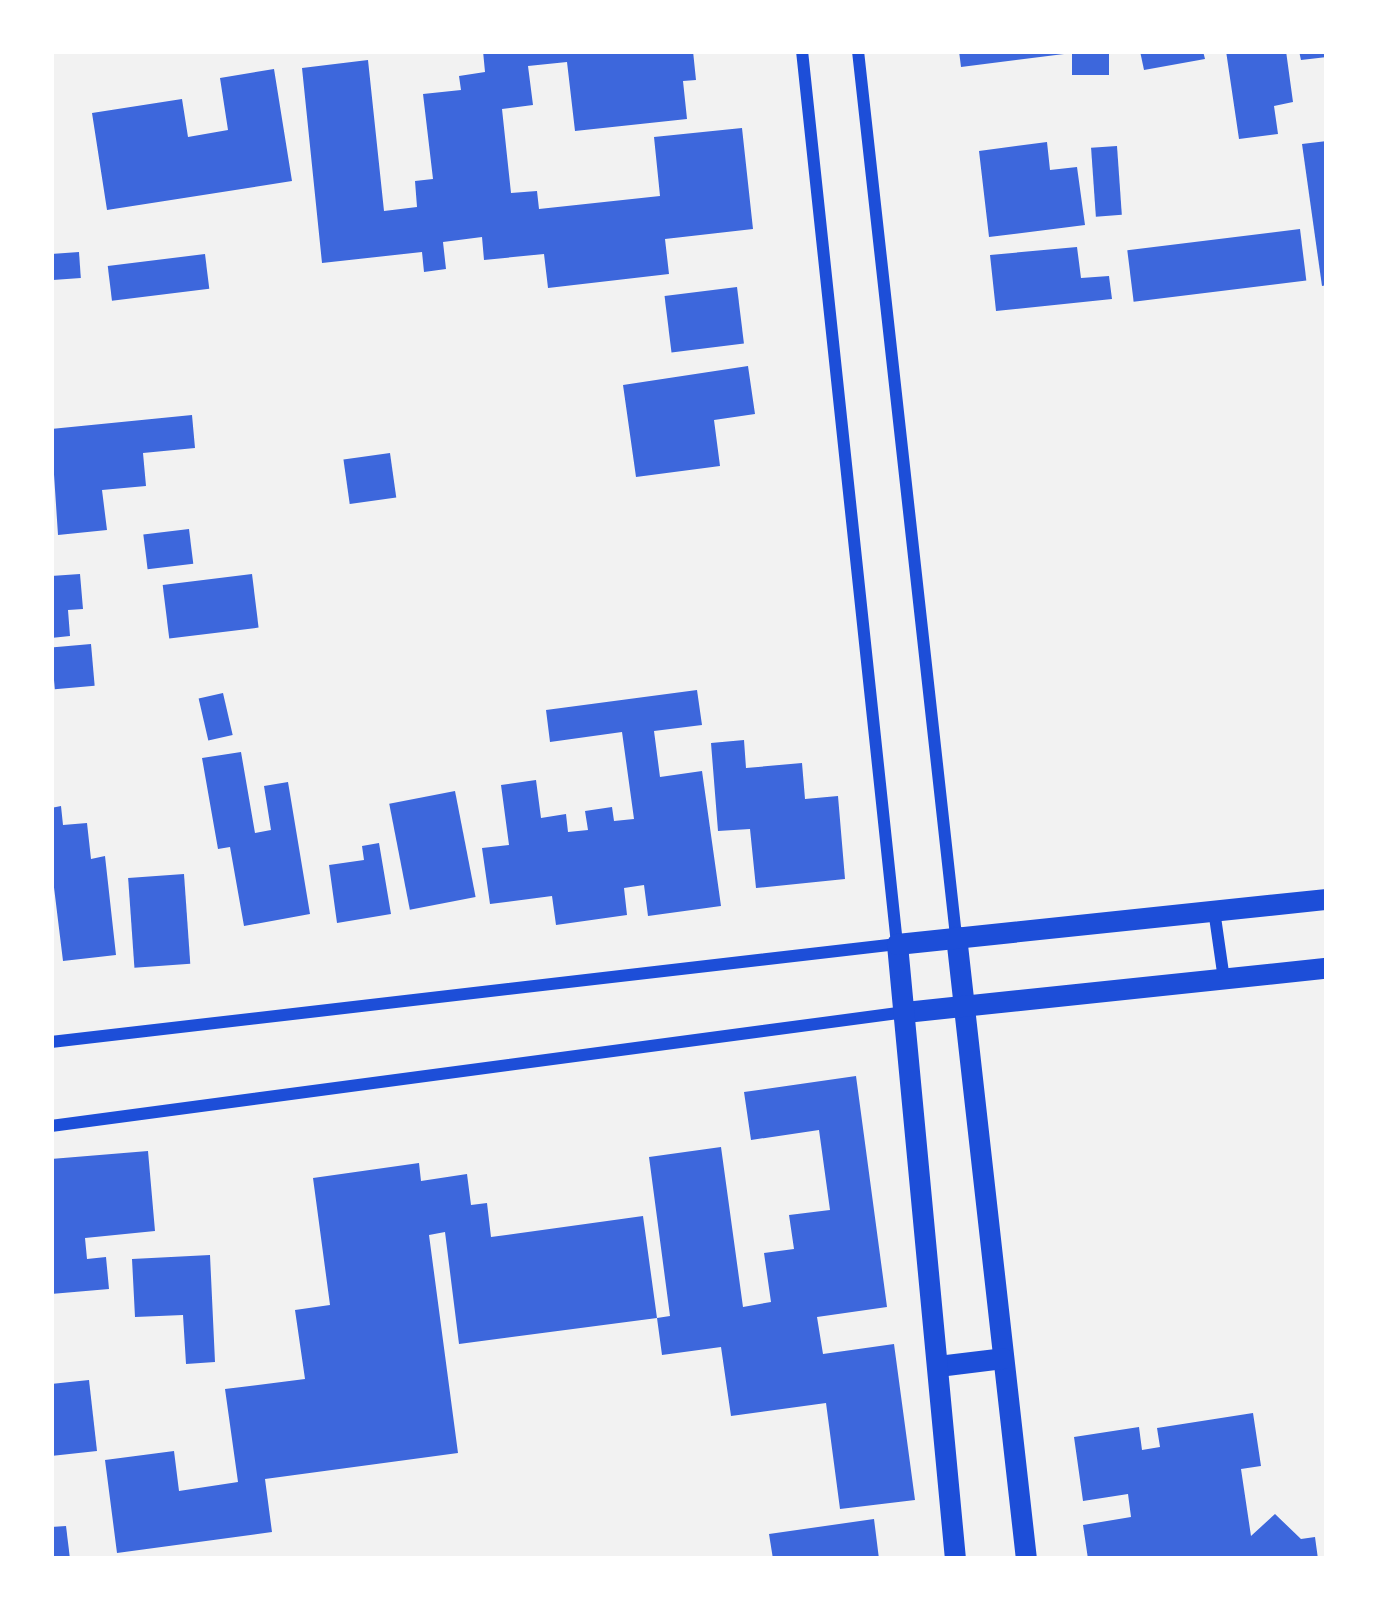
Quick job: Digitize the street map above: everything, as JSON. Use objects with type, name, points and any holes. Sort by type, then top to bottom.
[{"type":"street","points":[[802,51],[905,1012],[956,1559]]},
{"type":"street","points":[[858,51],[1026,1559]]},
{"type":"street","points":[[51,1042],[956,936],[1327,899]]},
{"type":"street","points":[[1214,910],[1224,979]]},
{"type":"street","points":[[51,1126],[905,1012],[1327,968]]},
{"type":"street","points":[[938,1366],[1003,1358]]},
{"type":"building","points":[[483,51],[693,51],[696,80],[683,81],[687,119],[575,131],[567,62],[528,66],[533,105],[502,109],[511,193],[537,191],[539,209],[660,196],[654,137],[742,128],[753,229],[665,239],[669,274],[548,288],[544,254],[484,260],[482,237],[443,242],[446,269],[424,272],[422,252],[322,263],[302,68],[368,60],[384,211],[417,207],[415,181],[433,179],[423,94],[461,90],[459,76],[485,72]]},
{"type":"building","points":[[959,51],[1064,51],[1064,54],[961,67]]},
{"type":"building","points":[[1072,51],[1109,51],[1109,75],[1072,75]]},
{"type":"building","points":[[1140,51],[1203,51],[1205,59],[1144,70]]},
{"type":"building","points":[[1226,51],[1286,51],[1293,102],[1274,106],[1278,134],[1239,139]]},
{"type":"building","points":[[1299,51],[1327,51],[1327,57],[1301,60]]},
{"type":"building","points":[[274,69],[292,181],[107,210],[92,113],[182,99],[188,137],[228,130],[220,78]]},
{"type":"building","points":[[1327,141],[1327,285],[1322,286],[1302,144]]},
{"type":"building","points":[[1047,142],[1050,170],[1077,167],[1085,225],[989,237],[979,151]]},
{"type":"building","points":[[1117,146],[1122,215],[1096,217],[1091,148]]},
{"type":"building","points":[[1300,229],[1306,281],[1134,302],[1127,250]]},
{"type":"building","points":[[1077,247],[1081,278],[1109,276],[1112,299],[996,311],[990,255]]},
{"type":"building","points":[[79,252],[81,278],[53,280],[51,254]]},
{"type":"building","points":[[205,254],[209,289],[112,301],[108,266]]},
{"type":"building","points":[[737,287],[744,344],[671,352],[665,296]]},
{"type":"building","points":[[748,366],[755,414],[714,420],[720,466],[636,477],[623,385]]},
{"type":"building","points":[[192,415],[195,448],[143,453],[146,486],[102,490],[107,530],[58,535],[51,429]]},
{"type":"building","points":[[390,453],[396,498],[350,504],[343,460]]},
{"type":"building","points":[[189,529],[193,564],[148,569],[143,535]]},
{"type":"building","points":[[80,574],[83,609],[68,610],[70,636],[51,638],[51,576]]},
{"type":"building","points":[[252,574],[259,628],[169,639],[163,585]]},
{"type":"building","points":[[91,644],[95,686],[55,689],[51,647]]},
{"type":"building","points":[[697,690],[702,725],[654,731],[660,777],[702,771],[721,906],[648,916],[644,885],[624,888],[627,915],[556,925],[552,896],[490,904],[482,848],[509,845],[501,785],[536,780],[541,818],[566,814],[568,832],[588,830],[585,811],[612,807],[614,821],[634,819],[622,732],[550,742],[546,710]]},
{"type":"building","points":[[223,693],[233,735],[208,741],[199,699]]},
{"type":"building","points":[[744,740],[746,768],[802,763],[805,799],[838,796],[845,879],[756,888],[750,829],[718,831],[711,743]]},
{"type":"building","points":[[241,752],[255,833],[271,830],[264,786],[288,782],[310,914],[244,926],[230,847],[218,849],[202,758]]},
{"type":"building","points":[[455,791],[476,897],[410,910],[389,804]]},
{"type":"building","points":[[61,806],[63,825],[87,823],[91,859],[105,856],[116,955],[63,961],[51,863],[51,808]]},
{"type":"building","points":[[379,843],[391,914],[337,923],[329,865],[364,860],[362,846]]},
{"type":"building","points":[[184,874],[190,964],[134,968],[128,878]]},
{"type":"building","points":[[856,1076],[887,1307],[817,1317],[823,1354],[894,1344],[915,1500],[840,1509],[826,1403],[731,1416],[721,1347],[662,1355],[657,1318],[670,1316],[649,1157],[721,1147],[743,1307],[771,1302],[764,1253],[794,1249],[789,1215],[830,1210],[819,1130],[751,1140],[744,1092]]},
{"type":"building","points":[[148,1151],[155,1231],[85,1238],[87,1259],[106,1257],[109,1289],[51,1294],[51,1159]]},
{"type":"building","points":[[419,1163],[421,1181],[467,1174],[471,1205],[487,1203],[491,1237],[643,1216],[657,1318],[459,1344],[445,1232],[429,1235],[458,1453],[265,1479],[272,1532],[117,1553],[105,1460],[174,1451],[179,1491],[238,1482],[225,1389],[305,1379],[295,1310],[330,1305],[313,1178]]},
{"type":"building","points":[[210,1255],[215,1362],[186,1364],[183,1315],[135,1317],[132,1259]]},
{"type":"building","points":[[89,1380],[97,1451],[51,1456],[51,1384]]},
{"type":"building","points":[[1253,1413],[1261,1466],[1241,1469],[1251,1536],[1275,1514],[1301,1539],[1315,1537],[1318,1559],[1088,1559],[1083,1525],[1131,1517],[1128,1494],[1083,1501],[1074,1437],[1139,1427],[1142,1450],[1160,1447],[1157,1428]]},
{"type":"building","points":[[874,1519],[879,1559],[773,1559],[769,1534]]},
{"type":"building","points":[[66,1526],[70,1559],[51,1559],[51,1527]]}]
